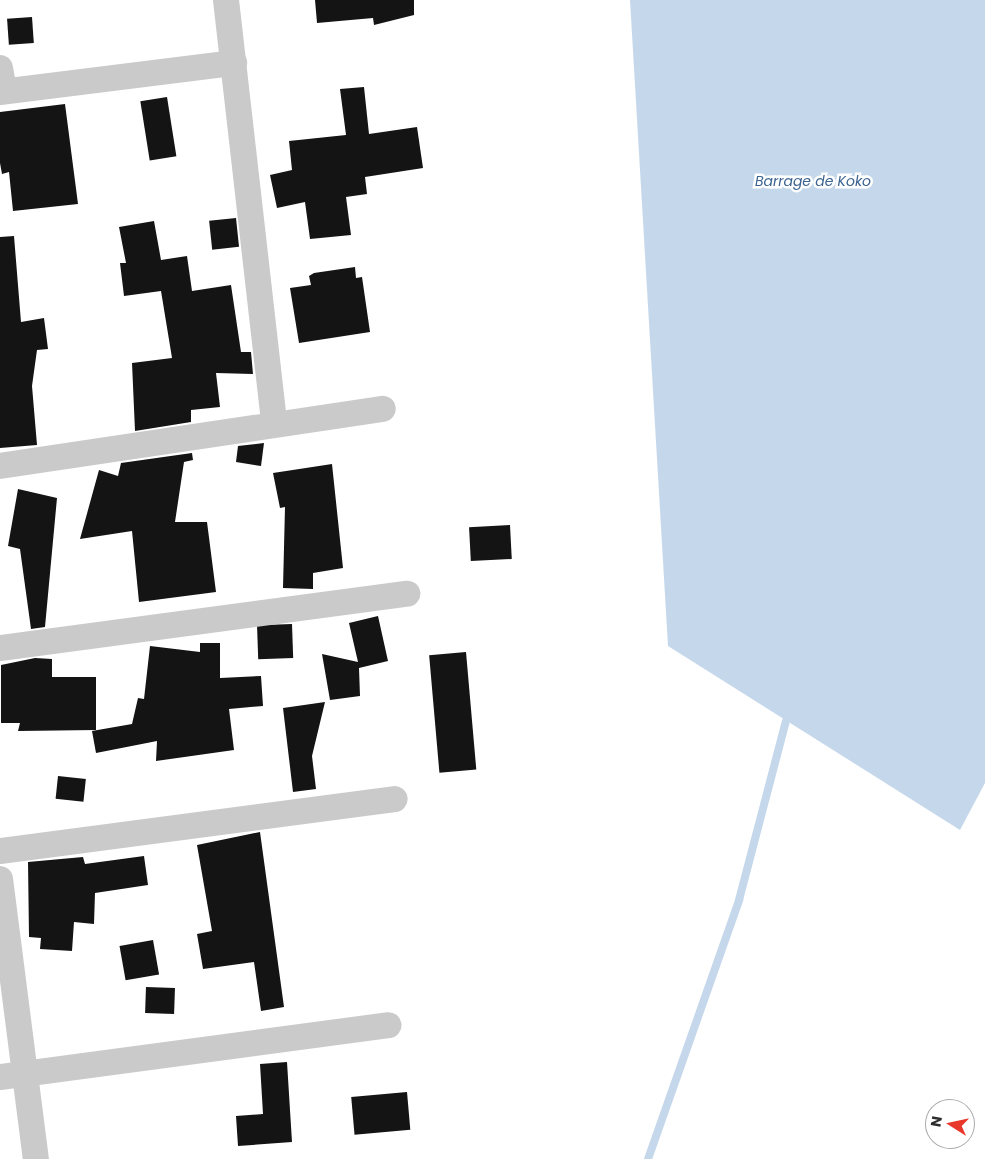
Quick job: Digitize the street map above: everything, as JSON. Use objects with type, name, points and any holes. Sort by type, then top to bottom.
[{"type":"street","points":[[226,0],[274,424]]},
{"type":"street","points":[[1,84],[234,63]]},
{"type":"street","points":[[0,466],[383,409]]},
{"type":"street","points":[[0,648],[407,594]]},
{"type":"street","points":[[0,851],[395,799]]},
{"type":"street","points":[[0,879],[13,1075],[36,1159]]},
{"type":"street","points":[[13,1075],[389,1025]]},
{"type":"water","name":"Barrage de Koko","points":[[630,0],[985,0],[985,783],[960,830],[668,646]]},
{"type":"building","points":[[315,0],[414,0],[414,15],[374,25],[373,18],[317,23]]},
{"type":"building","points":[[32,17],[34,43],[9,45],[7,19]]},
{"type":"building","points":[[364,87],[369,134],[417,127],[423,168],[365,177],[367,194],[346,197],[351,235],[310,239],[305,202],[277,208],[270,175],[292,170],[289,141],[346,135],[340,89]]},
{"type":"building","points":[[167,97],[176,156],[150,160],[140,101]]},
{"type":"building","points":[[65,104],[78,204],[13,211],[9,172],[2,174],[0,163],[0,112]]},
{"type":"building","points":[[236,218],[239,247],[212,250],[209,221]]},
{"type":"building","points":[[154,221],[161,260],[187,256],[192,291],[231,285],[241,352],[251,352],[253,374],[216,373],[220,407],[191,410],[191,422],[135,431],[132,363],[172,358],[161,291],[124,296],[120,263],[126,263],[119,227]]},
{"type":"building","points":[[14,236],[21,322],[44,318],[48,349],[37,350],[32,386],[37,445],[0,448],[0,237]]},
{"type":"building","points":[[355,267],[356,278],[362,277],[370,332],[299,343],[290,288],[311,285],[309,276],[314,273]]},
{"type":"building","points":[[264,443],[261,466],[236,462],[238,446]]},
{"type":"building","points":[[192,453],[193,460],[184,462],[175,522],[207,522],[216,592],[139,602],[132,531],[80,539],[99,470],[118,476],[121,463]]},
{"type":"building","points":[[332,464],[343,568],[313,573],[313,589],[283,588],[285,507],[280,508],[273,473]]},
{"type":"building","points":[[18,489],[57,498],[45,627],[31,629],[20,549],[8,546]]},
{"type":"building","points":[[510,525],[512,559],[471,561],[469,527]]},
{"type":"building","points":[[378,616],[388,661],[359,668],[360,696],[330,700],[322,654],[358,662],[349,623]]},
{"type":"building","points":[[292,624],[293,658],[258,659],[257,625]]},
{"type":"building","points":[[200,643],[220,643],[220,678],[261,676],[263,706],[229,709],[234,750],[156,761],[157,741],[96,753],[92,731],[132,724],[138,698],[144,699],[150,646],[200,652]]},
{"type":"building","points":[[466,652],[476,770],[439,773],[429,655]]},
{"type":"building","points":[[35,658],[52,659],[52,677],[96,677],[96,730],[18,731],[20,723],[1,723],[1,665]]},
{"type":"building","points":[[325,702],[312,756],[316,789],[293,792],[283,708]]},
{"type":"building","points":[[58,776],[86,779],[83,802],[56,799]]},
{"type":"building","points":[[260,832],[284,1007],[261,1011],[254,962],[203,969],[197,934],[212,931],[197,845]]},
{"type":"building","points":[[144,856],[148,885],[95,893],[94,924],[74,922],[72,951],[40,949],[41,938],[29,937],[28,862],[83,857],[85,864]]},
{"type":"building","points":[[153,940],[159,974],[126,980],[120,946]]},
{"type":"building","points":[[146,987],[175,988],[174,1014],[145,1013]]},
{"type":"building","points":[[287,1062],[292,1142],[238,1146],[236,1116],[263,1114],[260,1064]]},
{"type":"building","points":[[407,1092],[410,1130],[355,1135],[351,1097]]},
{"type":"waterway","points":[[648,1159],[739,900],[786,721]]}]
